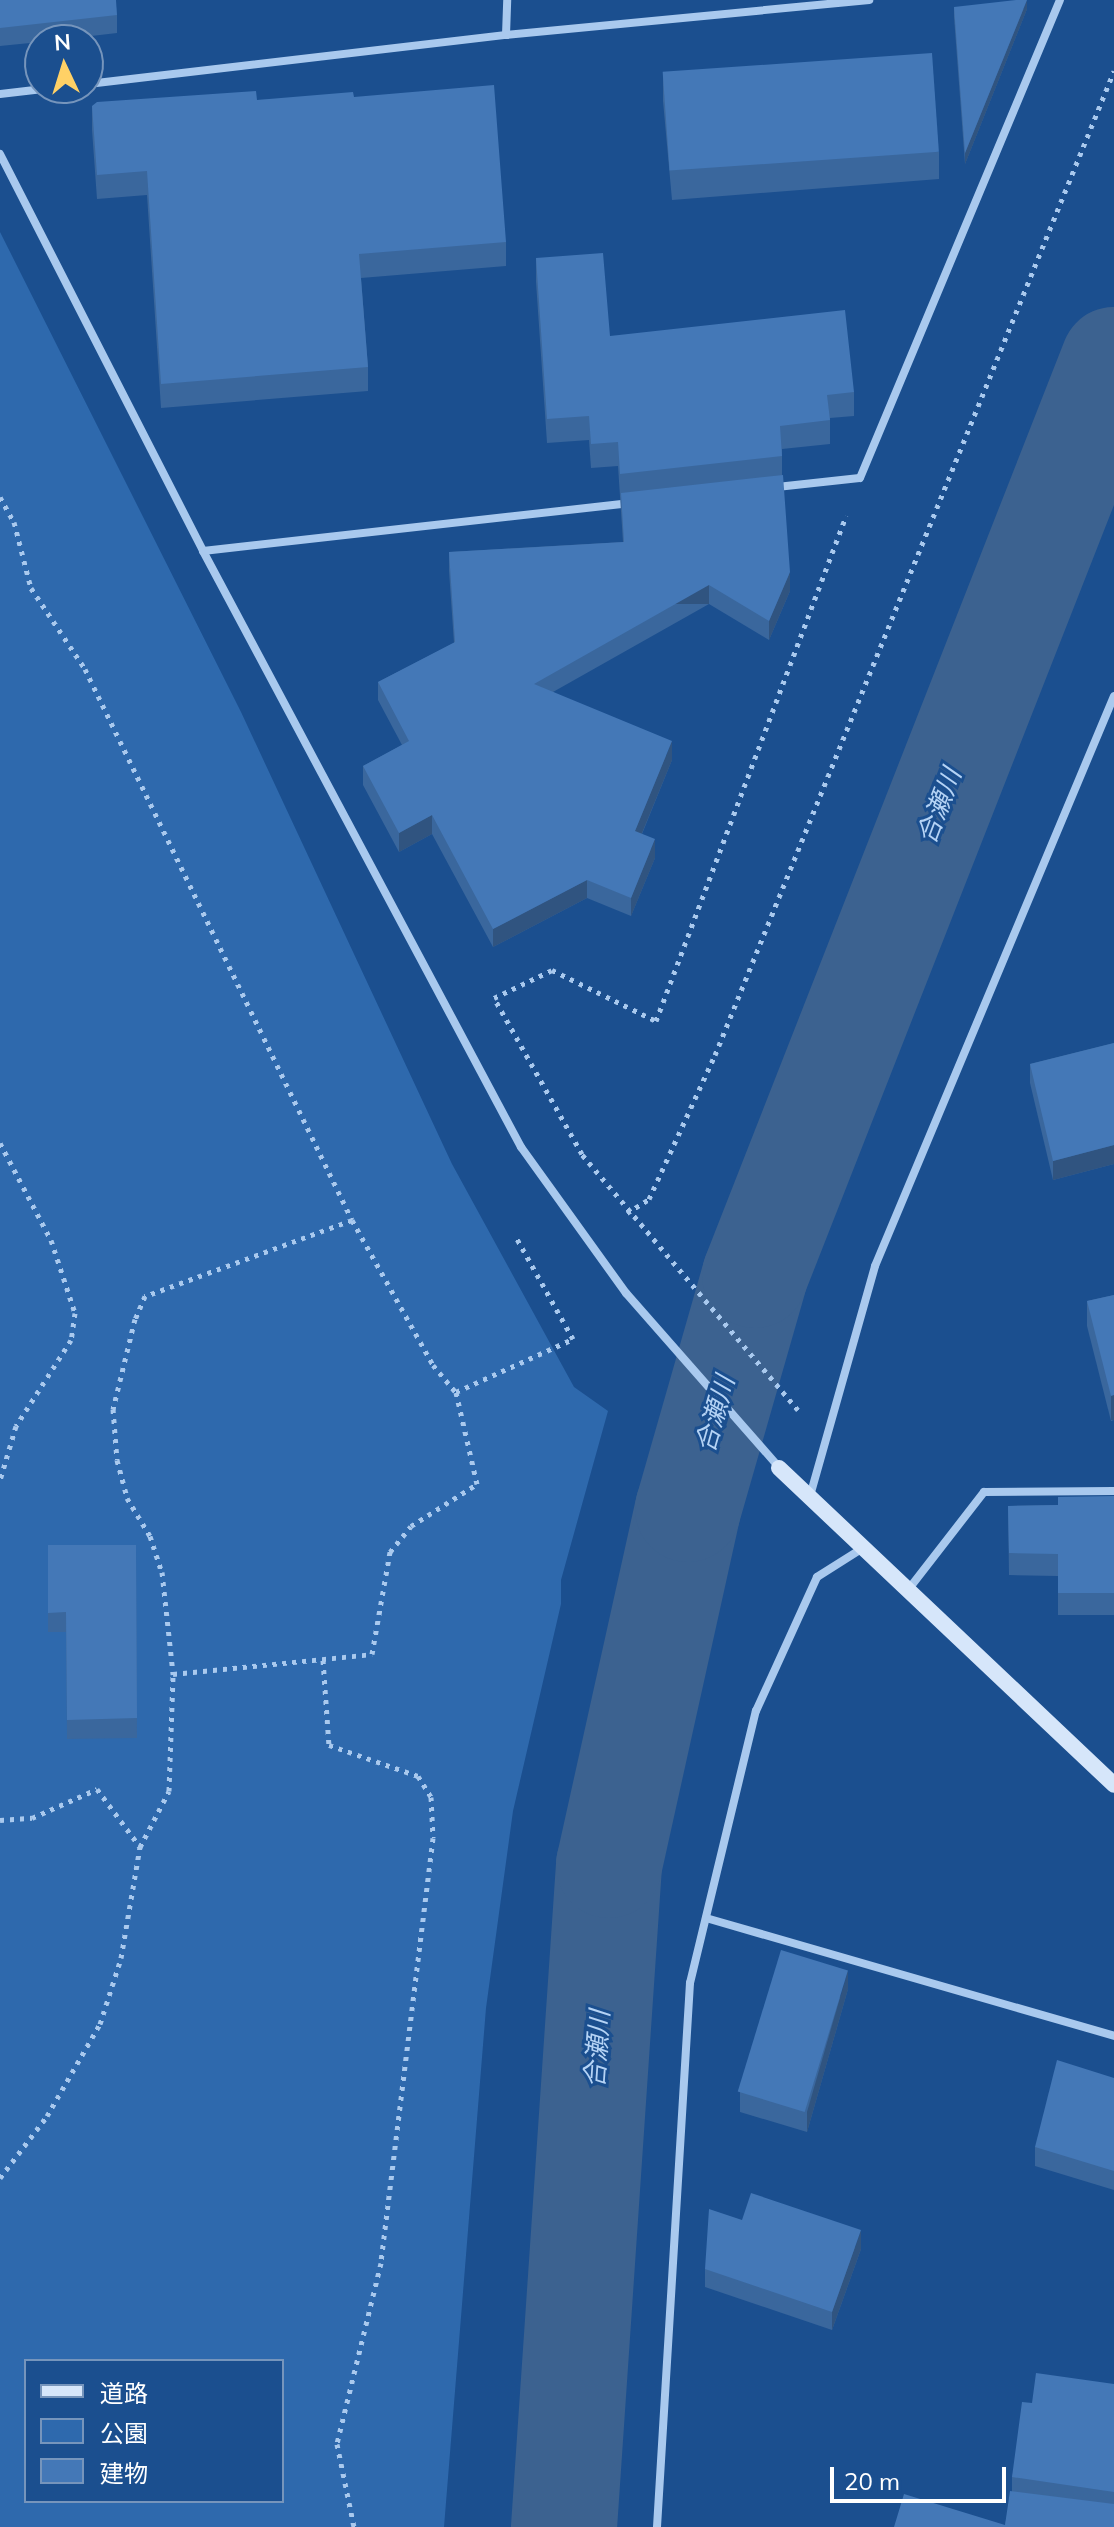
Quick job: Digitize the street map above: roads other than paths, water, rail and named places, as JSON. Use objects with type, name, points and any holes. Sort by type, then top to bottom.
[{"type":"street","points":[[506,35],[507,0]]},
{"type":"street","points":[[104,82],[506,35],[869,0]]},
{"type":"street","points":[[767,488],[860,478],[1060,0]]},
{"type":"street","points":[[0,94],[24,91]]},
{"type":"street","points":[[0,154],[203,551],[521,1147],[626,1293],[779,1468],[1114,1785]]},
{"type":"street","points":[[203,551],[641,502]]},
{"type":"street","points":[[809,1497],[875,1266],[1114,696]]},
{"type":"street","points":[[908,1590],[984,1492],[1114,1491]]},
{"type":"street","points":[[657,2527],[690,1983],[756,1711],[817,1577],[863,1548]]},
{"type":"street","points":[[706,1918],[1114,2036]]},
{"type":"waterway","name":"合瀬川","points":[[564,2527],[609,1865],[688,1509],[755,1275],[1114,360]]},
{"type":"waterway","points":[[1081,441],[1114,450]]}]
